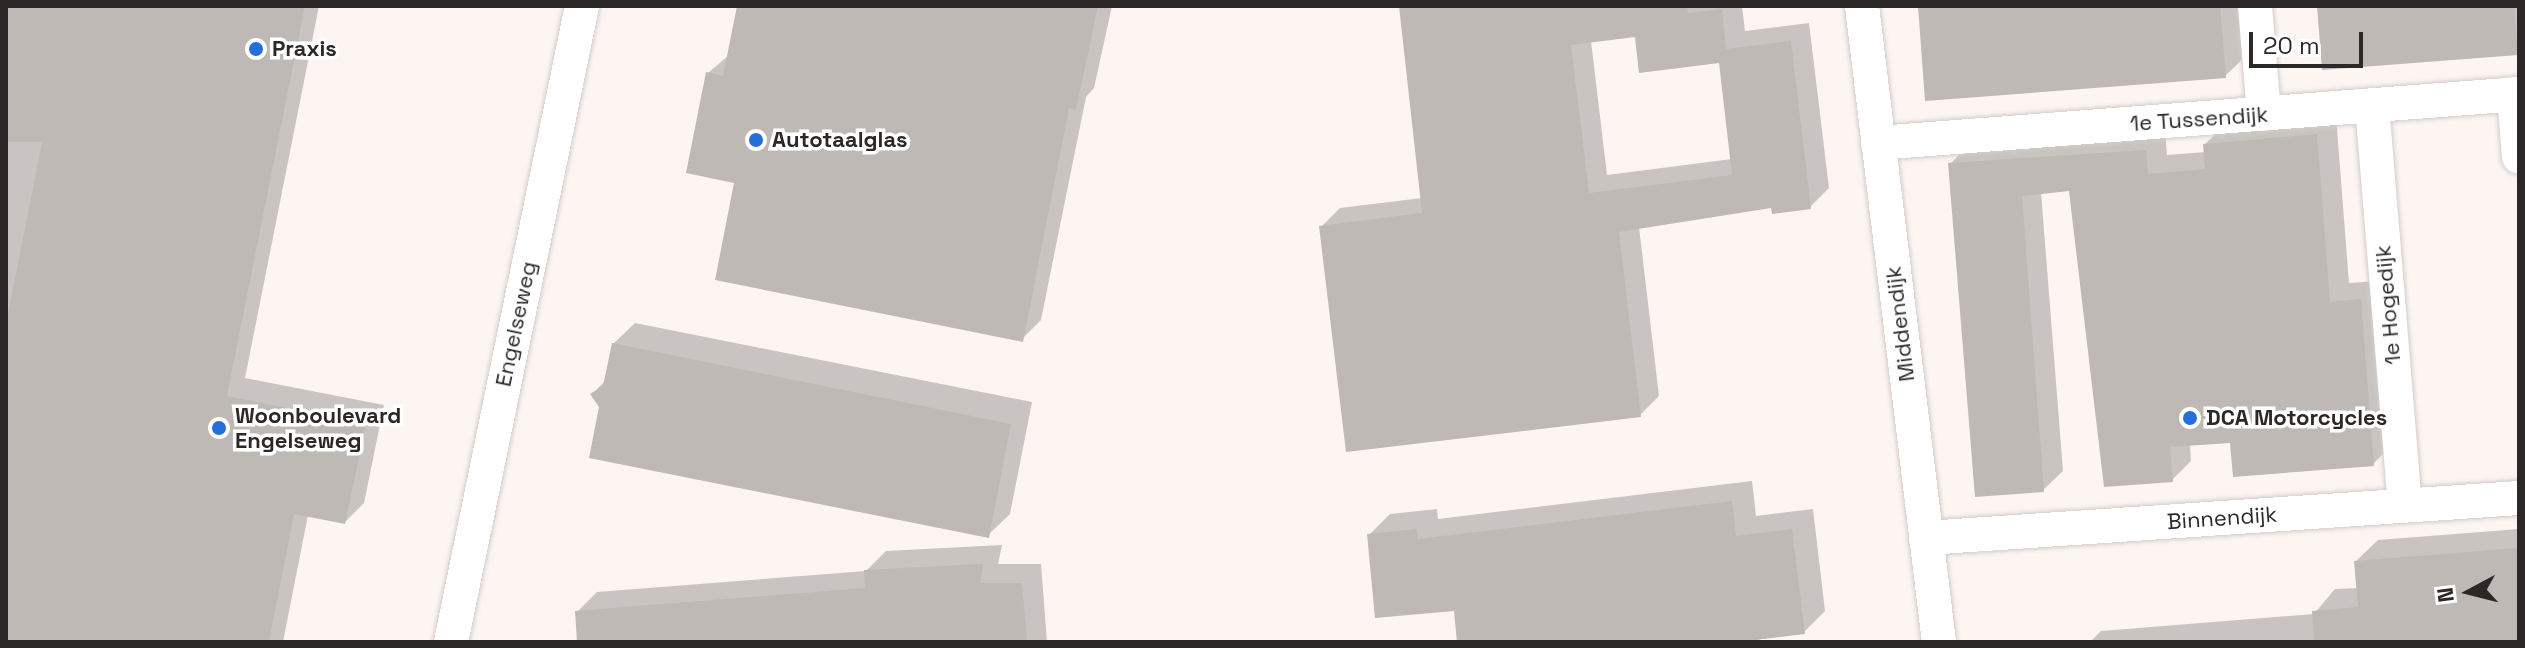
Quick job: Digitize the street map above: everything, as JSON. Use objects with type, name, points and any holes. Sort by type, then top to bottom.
[{"type":"street","name":"Engelseweg","points":[[451,642],[582,6]]},
{"type":"street","name":"Middendijk","points":[[1862,6],[1939,642]]},
{"type":"street","points":[[2255,6],[2264,114]]},
{"type":"street","name":"1e Tussendijk","points":[[1878,143],[2517,94]]},
{"type":"street","points":[[2517,94],[2519,157]]},
{"type":"street","name":"1e Hogedijk","points":[[2372,105],[2405,505]]},
{"type":"street","name":"Binnendijk","points":[[1926,538],[2519,498]]},
{"type":"building","points":[[6,6],[305,6],[227,396],[366,424],[345,524],[294,514],[269,642],[6,642],[6,324],[42,142],[6,142]]},
{"type":"building","points":[[737,6],[1098,6],[1076,110],[1069,108],[1023,342],[715,280],[734,183],[686,173],[706,72],[723,76]]},
{"type":"building","points":[[1399,6],[1687,6],[1688,13],[1722,9],[1726,49],[1791,41],[1811,209],[1772,214],[1771,208],[1619,232],[1641,417],[1346,452],[1319,226],[1422,213]],"holes":[[[1635,37],[1639,73],[1719,63],[1732,175],[1589,193],[1571,45]]]},
{"type":"building","points":[[1918,6],[2220,6],[2226,78],[1925,101]]},
{"type":"building","points":[[2317,6],[2514,6],[2518,55],[2322,70]]},
{"type":"building","points":[[2317,134],[2330,302],[2361,299],[2374,466],[2233,477],[2230,443],[2170,447],[2173,482],[2104,487],[2069,191],[2022,196],[2044,492],[1975,497],[1948,163],[2146,150],[2148,174],[2205,169],[2203,144]]},
{"type":"building","points":[[612,343],[1011,424],[989,538],[589,458],[599,407],[590,394],[603,386]]},
{"type":"building","points":[[1732,501],[1736,536],[1792,529],[1805,634],[1737,642],[1457,642],[1454,611],[1375,618],[1367,534],[1417,529],[1418,539]]},
{"type":"building","points":[[2519,548],[2519,642],[2314,642],[2312,611],[2358,607],[2354,561]]},
{"type":"building","points":[[983,564],[980,583],[1022,583],[1027,642],[577,642],[575,611],[865,588],[864,570]]},
{"type":"place","name":"Praxis","points":[[256,49]]},
{"type":"place","name":"Autotaalglas","points":[[756,140]]},
{"type":"place","name":"DCA Motorcycles","points":[[2190,418]]},
{"type":"place","name":"Woonboulevard Engelseweg","points":[[219,428]]}]
